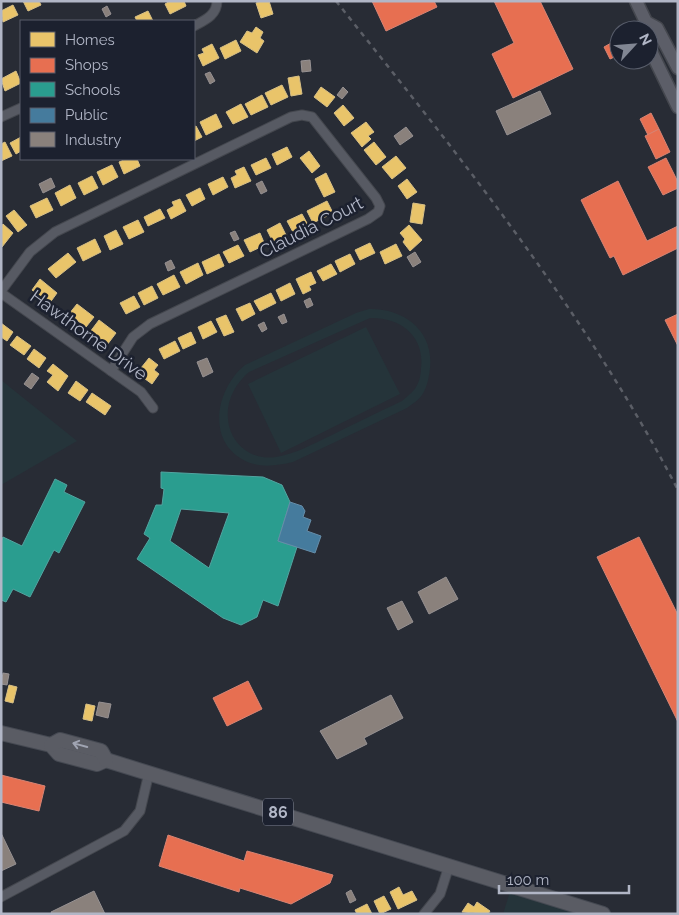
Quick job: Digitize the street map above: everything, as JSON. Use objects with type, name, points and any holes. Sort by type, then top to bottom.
[{"type":"main road","points":[[636,1],[643,20]]},
{"type":"main road","points":[[659,32],[678,68]]},
{"type":"main road","points":[[659,68],[678,106]]},
{"type":"main road","points":[[666,82],[678,75]]},
{"type":"main road","name":"86","points":[[1,733],[51,745],[60,740],[101,751],[106,760],[604,914]]},
{"type":"street","points":[[195,25],[213,14],[217,8],[218,1]]},
{"type":"street","points":[[1,117],[20,108]]},
{"type":"street","name":"Claudia Court","points":[[1,292],[30,252],[55,232],[291,117],[302,115],[312,118],[376,198],[380,206],[378,212],[368,219],[150,324],[133,337],[110,371]]},
{"type":"street","name":"Hawthorne Drive","points":[[1,292],[141,392],[153,408]]},
{"type":"street","points":[[1,897],[124,831],[140,811],[149,773]]},
{"type":"street","points":[[424,914],[440,894],[449,866]]},
{"type":"shaded area","points":[[369,309],[394,313],[405,317],[422,333],[430,355],[430,368],[426,386],[421,397],[407,408],[293,462],[273,465],[253,464],[240,458],[229,449],[220,425],[220,412],[228,386],[236,374],[245,365],[356,313]],"holes":[[[370,318],[381,319],[400,325],[415,338],[419,347],[421,357],[420,376],[416,388],[402,401],[330,436],[283,456],[267,458],[259,456],[244,449],[238,443],[230,428],[228,406],[236,387],[249,372]]]},
{"type":"shaded area","points":[[366,327],[400,394],[281,453],[248,384]]},
{"type":"shaded area","points":[[1,380],[77,441],[1,485]]},
{"type":"shaded area","points":[[512,885],[605,914],[503,914]]},
{"type":"building: Homes","points":[[23,1],[39,1],[41,5],[28,11]]},
{"type":"building: Homes","points":[[170,1],[184,1],[186,6],[170,14],[165,4]]},
{"type":"building: Homes","points":[[269,1],[273,14],[261,18],[256,3]]},
{"type":"building: Homes","points":[[13,5],[18,15],[3,22],[1,11]]},
{"type":"building: Homes","points":[[148,11],[152,20],[136,20],[135,17]]},
{"type":"building: Homes","points":[[256,27],[263,32],[260,38],[264,41],[257,53],[240,42],[247,31],[252,33]]},
{"type":"building: Homes","points":[[236,40],[241,51],[225,59],[220,48]]},
{"type":"building: Homes","points":[[212,44],[219,58],[203,66],[198,55],[204,53],[202,49]]},
{"type":"building: Homes","points":[[16,71],[20,84],[5,91],[1,79]]},
{"type":"building: Homes","points":[[299,76],[302,94],[291,96],[288,78]]},
{"type":"building: Homes","points":[[282,85],[288,97],[271,105],[265,93]]},
{"type":"building: Homes","points":[[321,87],[335,97],[327,107],[314,97]]},
{"type":"building: Homes","points":[[262,95],[268,107],[251,115],[245,104]]},
{"type":"building: Homes","points":[[241,104],[248,117],[233,124],[226,112]]},
{"type":"building: Homes","points":[[343,105],[354,118],[344,126],[334,113]]},
{"type":"building: Homes","points":[[216,114],[222,127],[206,135],[200,122]]},
{"type":"building: Homes","points":[[366,122],[374,132],[368,136],[371,139],[362,147],[351,133]]},
{"type":"building: Homes","points":[[195,126],[202,137],[195,140]]},
{"type":"building: Homes","points":[[20,138],[20,152],[16,154],[10,143]]},
{"type":"building: Homes","points":[[5,142],[12,156],[1,161],[1,144]]},
{"type":"building: Homes","points":[[374,142],[386,157],[376,165],[364,150]]},
{"type":"building: Homes","points":[[287,147],[292,157],[277,165],[272,154]]},
{"type":"building: Homes","points":[[309,151],[320,166],[312,173],[300,158]]},
{"type":"building: Homes","points":[[396,156],[406,168],[392,179],[382,167]]},
{"type":"building: Homes","points":[[266,158],[271,168],[256,175],[251,165]]},
{"type":"building: Homes","points":[[137,160],[140,166],[124,174],[119,162]]},
{"type":"building: Homes","points":[[112,165],[118,177],[103,185],[97,172]]},
{"type":"building: Homes","points":[[244,167],[251,181],[235,188],[231,178],[237,175],[235,171]]},
{"type":"building: Homes","points":[[326,173],[335,192],[324,197],[315,179]]},
{"type":"building: Homes","points":[[92,176],[98,188],[84,195],[78,183]]},
{"type":"building: Homes","points":[[223,177],[228,187],[213,195],[208,184]]},
{"type":"building: Homes","points":[[407,179],[417,192],[407,199],[398,186]]},
{"type":"building: Homes","points":[[70,185],[76,198],[61,206],[55,193]]},
{"type":"building: Homes","points":[[200,188],[205,199],[192,206],[186,195]]},
{"type":"building: Homes","points":[[47,198],[53,210],[36,218],[30,206]]},
{"type":"building: Homes","points":[[180,199],[186,211],[171,219],[167,210],[174,206],[172,202]]},
{"type":"building: Homes","points":[[327,201],[333,213],[313,223],[307,211]]},
{"type":"building: Homes","points":[[413,203],[425,205],[422,224],[410,222]]},
{"type":"building: Homes","points":[[160,209],[165,218],[148,226],[144,217]]},
{"type":"building: Homes","points":[[14,210],[27,225],[18,232],[6,216]]},
{"type":"building: Homes","points":[[302,214],[308,225],[293,232],[287,221]]},
{"type":"building: Homes","points":[[138,220],[144,232],[129,239],[123,227]]},
{"type":"building: Homes","points":[[280,223],[286,235],[273,242],[267,230]]},
{"type":"building: Homes","points":[[3,224],[13,233],[2,247],[1,227]]},
{"type":"building: Homes","points":[[409,225],[422,240],[410,251],[403,242],[405,239],[400,233]]},
{"type":"building: Homes","points":[[116,230],[123,244],[110,250],[104,236]]},
{"type":"building: Homes","points":[[260,233],[265,245],[250,252],[244,240]]},
{"type":"building: Homes","points":[[95,239],[101,252],[83,261],[77,248]]},
{"type":"building: Homes","points":[[370,243],[375,253],[360,260],[355,250]]},
{"type":"building: Homes","points":[[396,244],[402,256],[385,264],[380,252]]},
{"type":"building: Homes","points":[[238,245],[244,256],[229,263],[223,252]]},
{"type":"building: Homes","points":[[68,253],[76,262],[56,278],[48,269]]},
{"type":"building: Homes","points":[[219,254],[224,266],[207,274],[202,262]]},
{"type":"building: Homes","points":[[350,254],[355,264],[340,272],[335,261]]},
{"type":"building: Homes","points":[[198,263],[203,275],[186,284],[180,272]]},
{"type":"building: Homes","points":[[331,264],[337,274],[323,281],[317,271]]},
{"type":"building: Homes","points":[[311,272],[316,283],[309,286],[311,290],[303,294],[296,279]]},
{"type":"building: Homes","points":[[174,275],[180,287],[163,295],[157,284]]},
{"type":"building: Homes","points":[[40,279],[57,293],[49,304],[32,290]]},
{"type":"building: Homes","points":[[290,283],[295,294],[281,301],[276,290]]},
{"type":"building: Homes","points":[[152,286],[158,298],[144,305],[138,293]]},
{"type":"building: Homes","points":[[271,293],[276,303],[260,311],[254,301]]},
{"type":"building: Homes","points":[[134,296],[140,307],[126,314],[120,303]]},
{"type":"building: Homes","points":[[250,303],[255,314],[242,321],[236,309]]},
{"type":"building: Homes","points":[[77,304],[94,317],[86,327],[69,314]]},
{"type":"building: Homes","points":[[226,315],[234,332],[224,336],[216,319]]},
{"type":"building: Homes","points":[[99,320],[116,333],[107,345],[90,332]]},
{"type":"building: Homes","points":[[211,321],[217,332],[203,339],[198,327]]},
{"type":"building: Homes","points":[[1,323],[13,332],[7,341],[1,337]]},
{"type":"building: Homes","points":[[191,332],[196,343],[183,349],[178,338]]},
{"type":"building: Homes","points":[[17,336],[31,346],[24,355],[10,345]]},
{"type":"building: Homes","points":[[175,341],[180,351],[164,359],[159,349]]},
{"type":"building: Homes","points":[[34,349],[46,358],[39,368],[27,359]]},
{"type":"building: Homes","points":[[149,358],[158,365],[154,370],[159,374],[152,384],[137,373]]},
{"type":"building: Homes","points":[[53,364],[68,376],[58,391],[47,382],[53,375],[47,371]]},
{"type":"building: Homes","points":[[76,381],[88,390],[80,401],[68,393]]},
{"type":"building: Homes","points":[[92,393],[111,406],[105,415],[86,402]]},
{"type":"building: Homes","points":[[9,685],[17,687],[13,703],[5,701]]},
{"type":"building: Homes","points":[[86,704],[95,706],[92,721],[83,719]]},
{"type":"building: Homes","points":[[399,887],[403,895],[412,891],[417,900],[398,909],[390,892]]},
{"type":"building: Homes","points":[[384,896],[391,909],[380,914],[374,901]]},
{"type":"building: Homes","points":[[477,902],[490,911],[488,914],[462,912],[468,903],[474,907]]},
{"type":"building: Homes","points":[[367,904],[372,914],[357,914],[355,910]]},
{"type":"building: Shops","points":[[372,1],[434,1],[437,7],[386,31]]},
{"type":"building: Shops","points":[[494,1],[540,1],[573,69],[513,98],[492,54],[514,43]]},
{"type":"building: Shops","points":[[609,44],[609,57],[604,47]]},
{"type":"building: Shops","points":[[651,113],[659,129],[648,135],[640,119]]},
{"type":"building: Shops","points":[[659,129],[670,152],[656,159],[645,136]]},
{"type":"building: Shops","points":[[666,158],[678,182],[678,188],[663,195],[648,167]]},
{"type":"building: Shops","points":[[618,181],[647,241],[678,226],[678,248],[623,275],[614,256],[610,258],[581,200]]},
{"type":"building: Shops","points":[[678,314],[678,346],[665,320]]},
{"type":"building: Shops","points":[[639,537],[678,615],[678,722],[597,557]]},
{"type":"building: Shops","points":[[248,681],[262,709],[227,726],[213,698]]},
{"type":"building: Shops","points":[[1,775],[45,786],[39,811],[1,802]]},
{"type":"building: Shops","points":[[168,835],[244,861],[247,851],[333,875],[330,883],[291,904],[240,888],[239,892],[159,866]]},
{"type":"building: Schools","points":[[161,472],[263,477],[282,485],[290,502],[278,541],[297,547],[278,606],[263,600],[257,617],[241,625],[223,618],[137,559],[150,538],[144,534],[156,505],[162,505],[164,489],[161,488]],"holes":[[[181,509],[229,513],[209,568],[170,541]]]},
{"type":"building: Schools","points":[[55,479],[67,485],[64,492],[85,502],[59,553],[54,550],[30,597],[13,589],[6,602],[1,600],[1,541],[3,537],[22,546]]},
{"type":"building: Public","points":[[290,502],[302,506],[305,511],[303,517],[311,520],[307,531],[321,536],[315,553],[278,541]]},
{"type":"building: Industry","points":[[107,6],[111,14],[106,17],[102,9]]},
{"type":"building: Industry","points":[[310,60],[311,71],[302,72],[301,61]]},
{"type":"building: Industry","points":[[210,72],[215,81],[210,84],[205,74]]},
{"type":"building: Industry","points":[[343,87],[348,92],[342,99],[337,95]]},
{"type":"building: Industry","points":[[540,91],[551,114],[507,135],[496,111]]},
{"type":"building: Industry","points":[[406,127],[413,136],[400,145],[394,136]]},
{"type":"building: Industry","points":[[51,178],[55,187],[43,193],[39,184]]},
{"type":"building: Industry","points":[[262,181],[267,191],[261,194],[256,184]]},
{"type":"building: Industry","points":[[235,231],[239,239],[234,241],[230,233]]},
{"type":"building: Industry","points":[[415,252],[421,262],[413,267],[407,257]]},
{"type":"building: Industry","points":[[171,260],[175,268],[168,271],[165,263]]},
{"type":"building: Industry","points":[[310,298],[313,305],[307,308],[304,301]]},
{"type":"building: Industry","points":[[284,314],[287,322],[282,324],[278,317]]},
{"type":"building: Industry","points":[[264,322],[267,329],[262,332],[258,325]]},
{"type":"building: Industry","points":[[207,358],[213,372],[203,377],[197,362]]},
{"type":"building: Industry","points":[[32,373],[39,378],[31,389],[24,384]]},
{"type":"building: Industry","points":[[446,577],[458,599],[429,614],[418,592]]},
{"type":"building: Industry","points":[[402,601],[413,622],[398,630],[387,608]]},
{"type":"building: Industry","points":[[3,673],[9,674],[7,685],[1,684]]},
{"type":"building: Industry","points":[[391,695],[403,718],[364,738],[367,744],[337,759],[320,731]]},
{"type":"building: Industry","points":[[99,702],[111,704],[108,718],[96,715]]},
{"type":"building: Industry","points":[[1,833],[16,864],[1,871]]},
{"type":"building: Industry","points":[[351,890],[356,900],[350,903],[346,893]]},
{"type":"building: Industry","points":[[94,891],[105,914],[52,914],[51,912]]},
{"type":"railway","points":[[336,1],[429,118],[562,299],[642,425],[678,490]]}]
